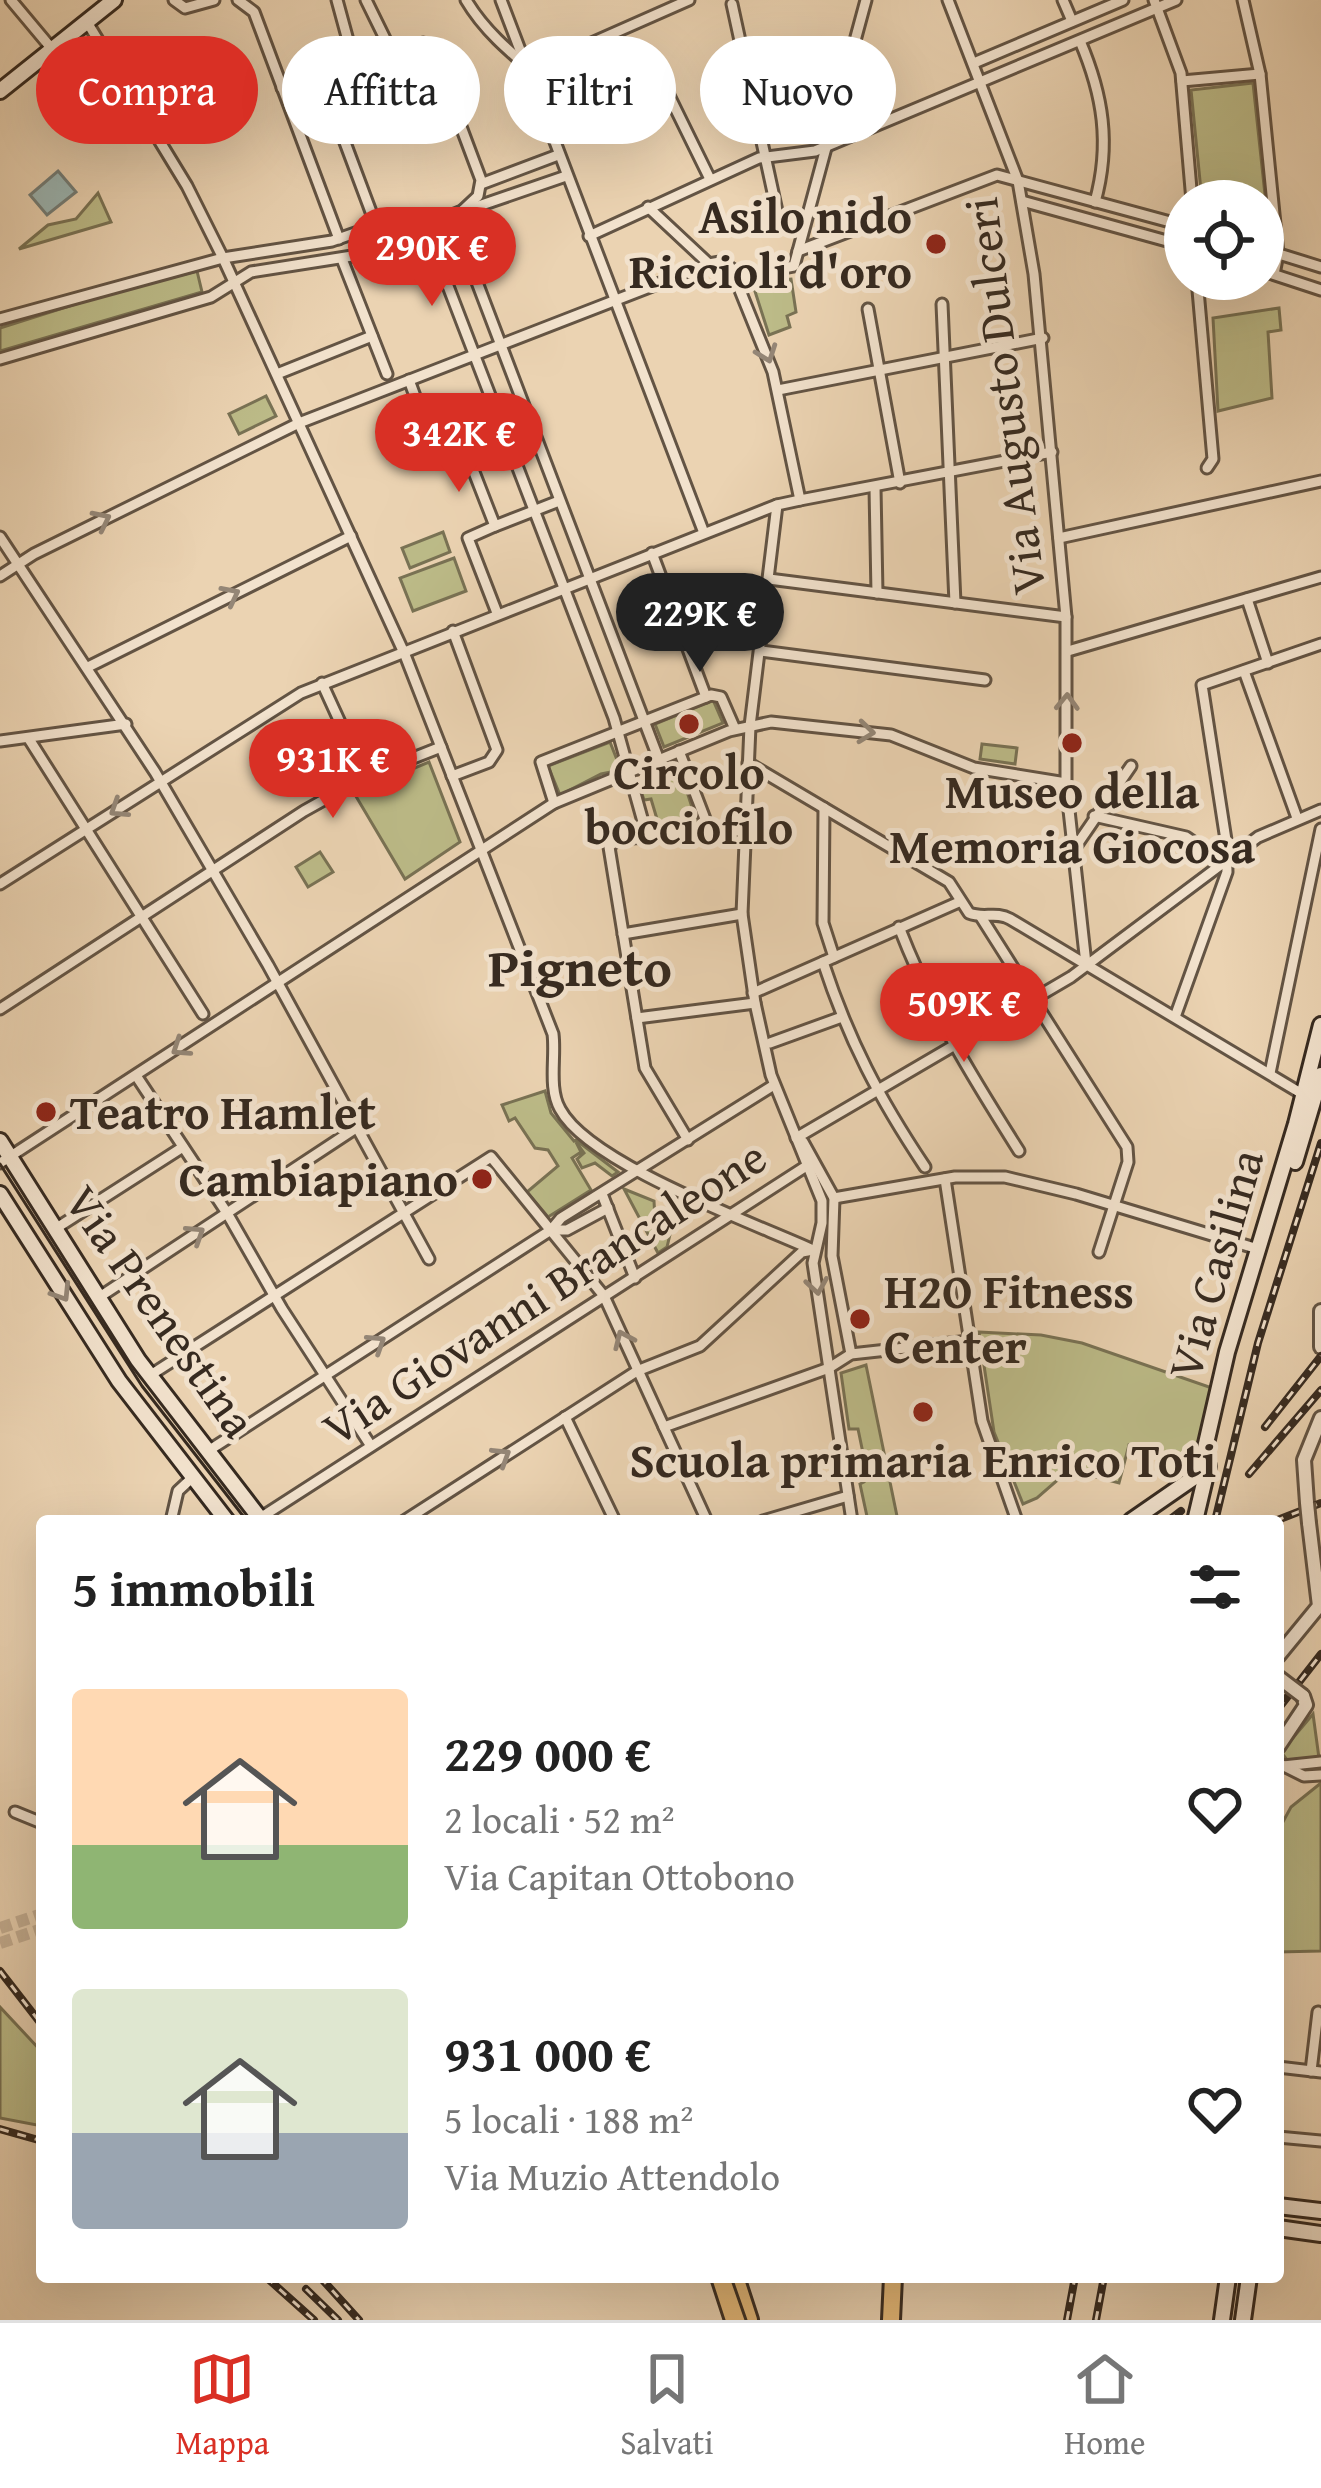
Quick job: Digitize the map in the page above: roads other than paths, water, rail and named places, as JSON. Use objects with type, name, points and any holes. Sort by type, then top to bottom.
[{"type":"highway","points":[[718,2283],[730,2320]]},
{"type":"highway","points":[[741,2283],[753,2320]]},
{"type":"highway","points":[[891,2320],[892,2283]]},
{"type":"main road","points":[[69,36],[114,0]]},
{"type":"main road","points":[[0,92],[36,62]]},
{"type":"main road","name":"Via Casilina","points":[[1188,1484],[1200,1470],[1227,1352],[1321,1025]]},
{"type":"main road","name":"Via Casilina","points":[[1195,1515],[1234,1356],[1321,1075]]},
{"type":"main road","name":"Via Prenestina","points":[[0,1141],[5,1160],[55,1229],[148,1376],[258,1515]]},
{"type":"main road","name":"Via Prenestina","points":[[0,1193],[119,1382],[221,1515]]},
{"type":"main road","points":[[1140,1515],[1188,1484]]},
{"type":"main road","points":[[1284,2207],[1321,2210]]},
{"type":"main road","points":[[1284,2229],[1321,2234]]},
{"type":"main road","points":[[881,2320],[890,2283]]},
{"type":"main road","points":[[1222,2320],[1227,2283]]},
{"type":"main road","points":[[1244,2320],[1248,2283]]},
{"type":"street","points":[[11,0],[41,36]]},
{"type":"street","points":[[174,0],[185,8],[214,0]]},
{"type":"street","points":[[238,0],[254,12],[282,88]]},
{"type":"street","points":[[337,0],[347,36]]},
{"type":"street","points":[[367,0],[384,36]]},
{"type":"street","points":[[466,0],[504,44]]},
{"type":"street","points":[[501,0],[515,36]]},
{"type":"street","points":[[737,277],[791,268],[866,0]]},
{"type":"street","name":"Via Augusto Dulceri","points":[[948,0],[1018,181],[1043,338],[1068,651],[1066,783],[1086,964]]},
{"type":"street","points":[[1063,0],[1072,21]]},
{"type":"street","points":[[974,63],[1123,0]]},
{"type":"street","points":[[589,236],[710,179],[765,158],[825,147],[1156,4],[1176,0]]},
{"type":"street","points":[[1243,0],[1260,74],[1271,180]]},
{"type":"street","points":[[606,36],[685,1]]},
{"type":"street","points":[[732,4],[780,219],[801,229]]},
{"type":"street","points":[[1156,4],[1182,81],[1190,180]]},
{"type":"street","points":[[87,22],[182,178],[223,258],[403,650],[548,1021],[554,1039],[555,1097],[568,1120],[640,1171],[813,1250]]},
{"type":"street","points":[[1080,40],[1104,119],[1104,166],[1096,202]]},
{"type":"street","points":[[1182,81],[1260,74]]},
{"type":"street","points":[[676,110],[710,179]]},
{"type":"street","points":[[303,144],[338,238]]},
{"type":"street","points":[[345,144],[382,244]]},
{"type":"street","points":[[466,144],[481,184],[478,196],[462,212],[458,236],[659,760]]},
{"type":"street","points":[[554,144],[704,532]]},
{"type":"street","points":[[481,184],[558,155]]},
{"type":"street","points":[[798,251],[998,175],[1164,220]]},
{"type":"street","points":[[0,359],[215,296],[251,272],[342,259],[566,176]]},
{"type":"street","points":[[1022,201],[1164,240]]},
{"type":"street","points":[[648,207],[709,264]]},
{"type":"street","points":[[0,320],[223,258],[338,238],[375,226]]},
{"type":"street","points":[[416,230],[433,247],[563,587],[618,733],[647,836]]},
{"type":"street","points":[[1284,256],[1321,267]]},
{"type":"street","points":[[342,259],[387,374]]},
{"type":"street","points":[[0,576],[299,423],[709,264],[724,263],[737,277],[778,390],[800,500]]},
{"type":"street","points":[[1284,277],[1321,290]]},
{"type":"street","points":[[1199,300],[1213,459],[1207,468]]},
{"type":"street","points":[[942,304],[955,603]]},
{"type":"street","points":[[868,309],[899,484]]},
{"type":"street","points":[[277,374],[372,336]]},
{"type":"street","points":[[778,390],[1043,338]]},
{"type":"street","points":[[409,380],[439,458],[530,423]]},
{"type":"street","points":[[465,448],[495,526]]},
{"type":"street","points":[[0,884],[269,711],[322,683],[777,505],[1052,452]]},
{"type":"street","points":[[1059,538],[1321,481]]},
{"type":"street","points":[[875,488],[877,593]]},
{"type":"street","points":[[496,613],[468,538],[560,501]]},
{"type":"street","points":[[777,505],[750,725],[742,914],[754,998],[774,1085],[822,1204],[813,1250],[851,1515]]},
{"type":"street","points":[[88,667],[351,536]]},
{"type":"street","points":[[0,537],[126,724],[278,983],[429,1259]]},
{"type":"street","points":[[652,553],[706,697]]},
{"type":"street","points":[[1068,651],[1321,577]]},
{"type":"street","points":[[769,579],[1066,617]]},
{"type":"street","points":[[1247,599],[1268,663]]},
{"type":"street","points":[[452,631],[497,750],[489,762],[452,776]]},
{"type":"street","points":[[1174,1017],[1225,881],[1226,840],[1202,685],[1321,644]]},
{"type":"street","points":[[760,651],[985,680]]},
{"type":"street","points":[[1244,671],[1297,818]]},
{"type":"street","points":[[322,683],[364,777]]},
{"type":"street","points":[[554,803],[542,763],[706,697],[722,697],[735,729]]},
{"type":"street","points":[[5,1160],[554,803],[735,729],[785,723],[891,735],[967,766],[1066,783]]},
{"type":"street","points":[[0,742],[126,724]]},
{"type":"street","points":[[29,739],[203,1014]]},
{"type":"street","points":[[0,1009],[364,777],[441,747]]},
{"type":"street","points":[[679,752],[710,832]]},
{"type":"street","points":[[748,763],[955,886],[959,902],[969,913],[981,917],[1000,914],[1304,1095]]},
{"type":"street","points":[[1006,858],[1074,849],[1131,766]]},
{"type":"street","points":[[824,808],[823,920],[834,957]]},
{"type":"street","points":[[796,1138],[1072,977],[1258,837],[1321,810]]},
{"type":"street","points":[[1094,816],[1186,837],[1225,864]]},
{"type":"street","points":[[688,1140],[646,1074],[610,844],[616,839],[744,830]]},
{"type":"street","points":[[1270,1073],[1321,830]]},
{"type":"street","points":[[637,1018],[754,998],[959,902]]},
{"type":"street","points":[[623,934],[742,914]]},
{"type":"street","points":[[981,917],[1127,1147],[1128,1162],[1099,1252]]},
{"type":"street","points":[[899,927],[952,1046],[1019,1151]]},
{"type":"street","points":[[823,962],[875,1092],[925,1167]]},
{"type":"street","points":[[770,1043],[842,1017]]},
{"type":"street","points":[[137,1077],[371,1446]]},
{"type":"street","points":[[208,1451],[551,1230],[561,1218],[774,1085]]},
{"type":"street","points":[[98,1298],[356,1128]]},
{"type":"street","points":[[796,1138],[833,1198],[832,1256],[851,1354]]},
{"type":"street","points":[[55,1229],[183,1147]]},
{"type":"street","points":[[148,1376],[491,1157],[604,1296],[704,1515]]},
{"type":"street","name":"Via Giovanni Brancaleone","points":[[267,1515],[808,1165]]},
{"type":"street","points":[[833,1198],[945,1179],[1005,1177],[1258,1249]]},
{"type":"street","points":[[945,1179],[982,1421],[1014,1515]]},
{"type":"street","points":[[602,1194],[635,1278]]},
{"type":"street","points":[[551,1230],[567,1230],[608,1208]]},
{"type":"street","points":[[413,1515],[638,1371],[700,1346],[802,1252],[813,1250]]},
{"type":"street","points":[[1321,1311],[1321,1347]]},
{"type":"street","points":[[664,1427],[829,1368],[851,1354],[969,1340]]},
{"type":"street","points":[[565,1417],[612,1515]]},
{"type":"street","points":[[1284,1649],[1319,1606],[1305,1456],[1321,1418]]},
{"type":"street","points":[[172,1515],[178,1491],[193,1478]]},
{"type":"street","name":"Via Casilina","points":[[1188,1484],[1194,1495],[1194,1515]]},
{"type":"street","points":[[783,1515],[848,1496]]},
{"type":"street","points":[[1284,1681],[1304,1696],[1306,1705],[1284,1738]]},
{"type":"street","points":[[1284,1765],[1321,1762]]},
{"type":"street","points":[[1284,1766],[1306,1777],[1321,1775]]},
{"type":"street","points":[[15,1812],[36,1821]]},
{"type":"street","points":[[1284,2068],[1316,2071],[1318,2012]]},
{"type":"street","points":[[1284,2138],[1321,2141]]},
{"type":"water","points":[[58,171],[76,192],[47,215],[30,195]]},
{"type":"tunnel","points":[[0,1928],[36,1916]]},
{"type":"tunnel","points":[[0,1943],[36,1931]]},
{"type":"tram line","points":[[0,1164],[142,1386],[242,1515]]},
{"type":"tram line","points":[[733,2283],[746,2320]]},
{"type":"railway","points":[[1216,1515],[1258,1343],[1321,1143]]},
{"type":"railway","points":[[1265,1427],[1321,1356]]},
{"type":"railway","points":[[1249,1474],[1321,1390]]},
{"type":"railway","points":[[1284,1517],[1321,1503]]},
{"type":"railway","points":[[1176,1515],[1181,1511]]},
{"type":"railway","points":[[1284,1701],[1321,1654]]},
{"type":"railway","points":[[0,1971],[36,2017]]},
{"type":"railway","points":[[0,2129],[36,2139]]},
{"type":"railway","points":[[273,2283],[314,2320]]},
{"type":"railway","points":[[325,2283],[359,2320]]},
{"type":"railway","points":[[1067,2320],[1074,2283]]},
{"type":"railway","points":[[1096,2320],[1103,2283]]},
{"type":"railway","points":[[306,2289],[338,2320]]},
{"type":"place","name":"Asilo nido Riccioli d'oro","points":[[936,244]]},
{"type":"place","name":"Circolo bocciofilo","points":[[689,724]]},
{"type":"place","name":"Museo della Memoria Giocosa","points":[[1072,743]]},
{"type":"place","name":"Teatro Hamlet","points":[[46,1112]]},
{"type":"place","name":"Cambiapiano","points":[[482,1179]]},
{"type":"place","name":"H2O Fitness Center","points":[[860,1319]]},
{"type":"place","name":"Scuola primaria Enrico Toti","points":[[923,1412]]},
{"type":"district","name":"Pigneto","points":[[580,967]]}]
